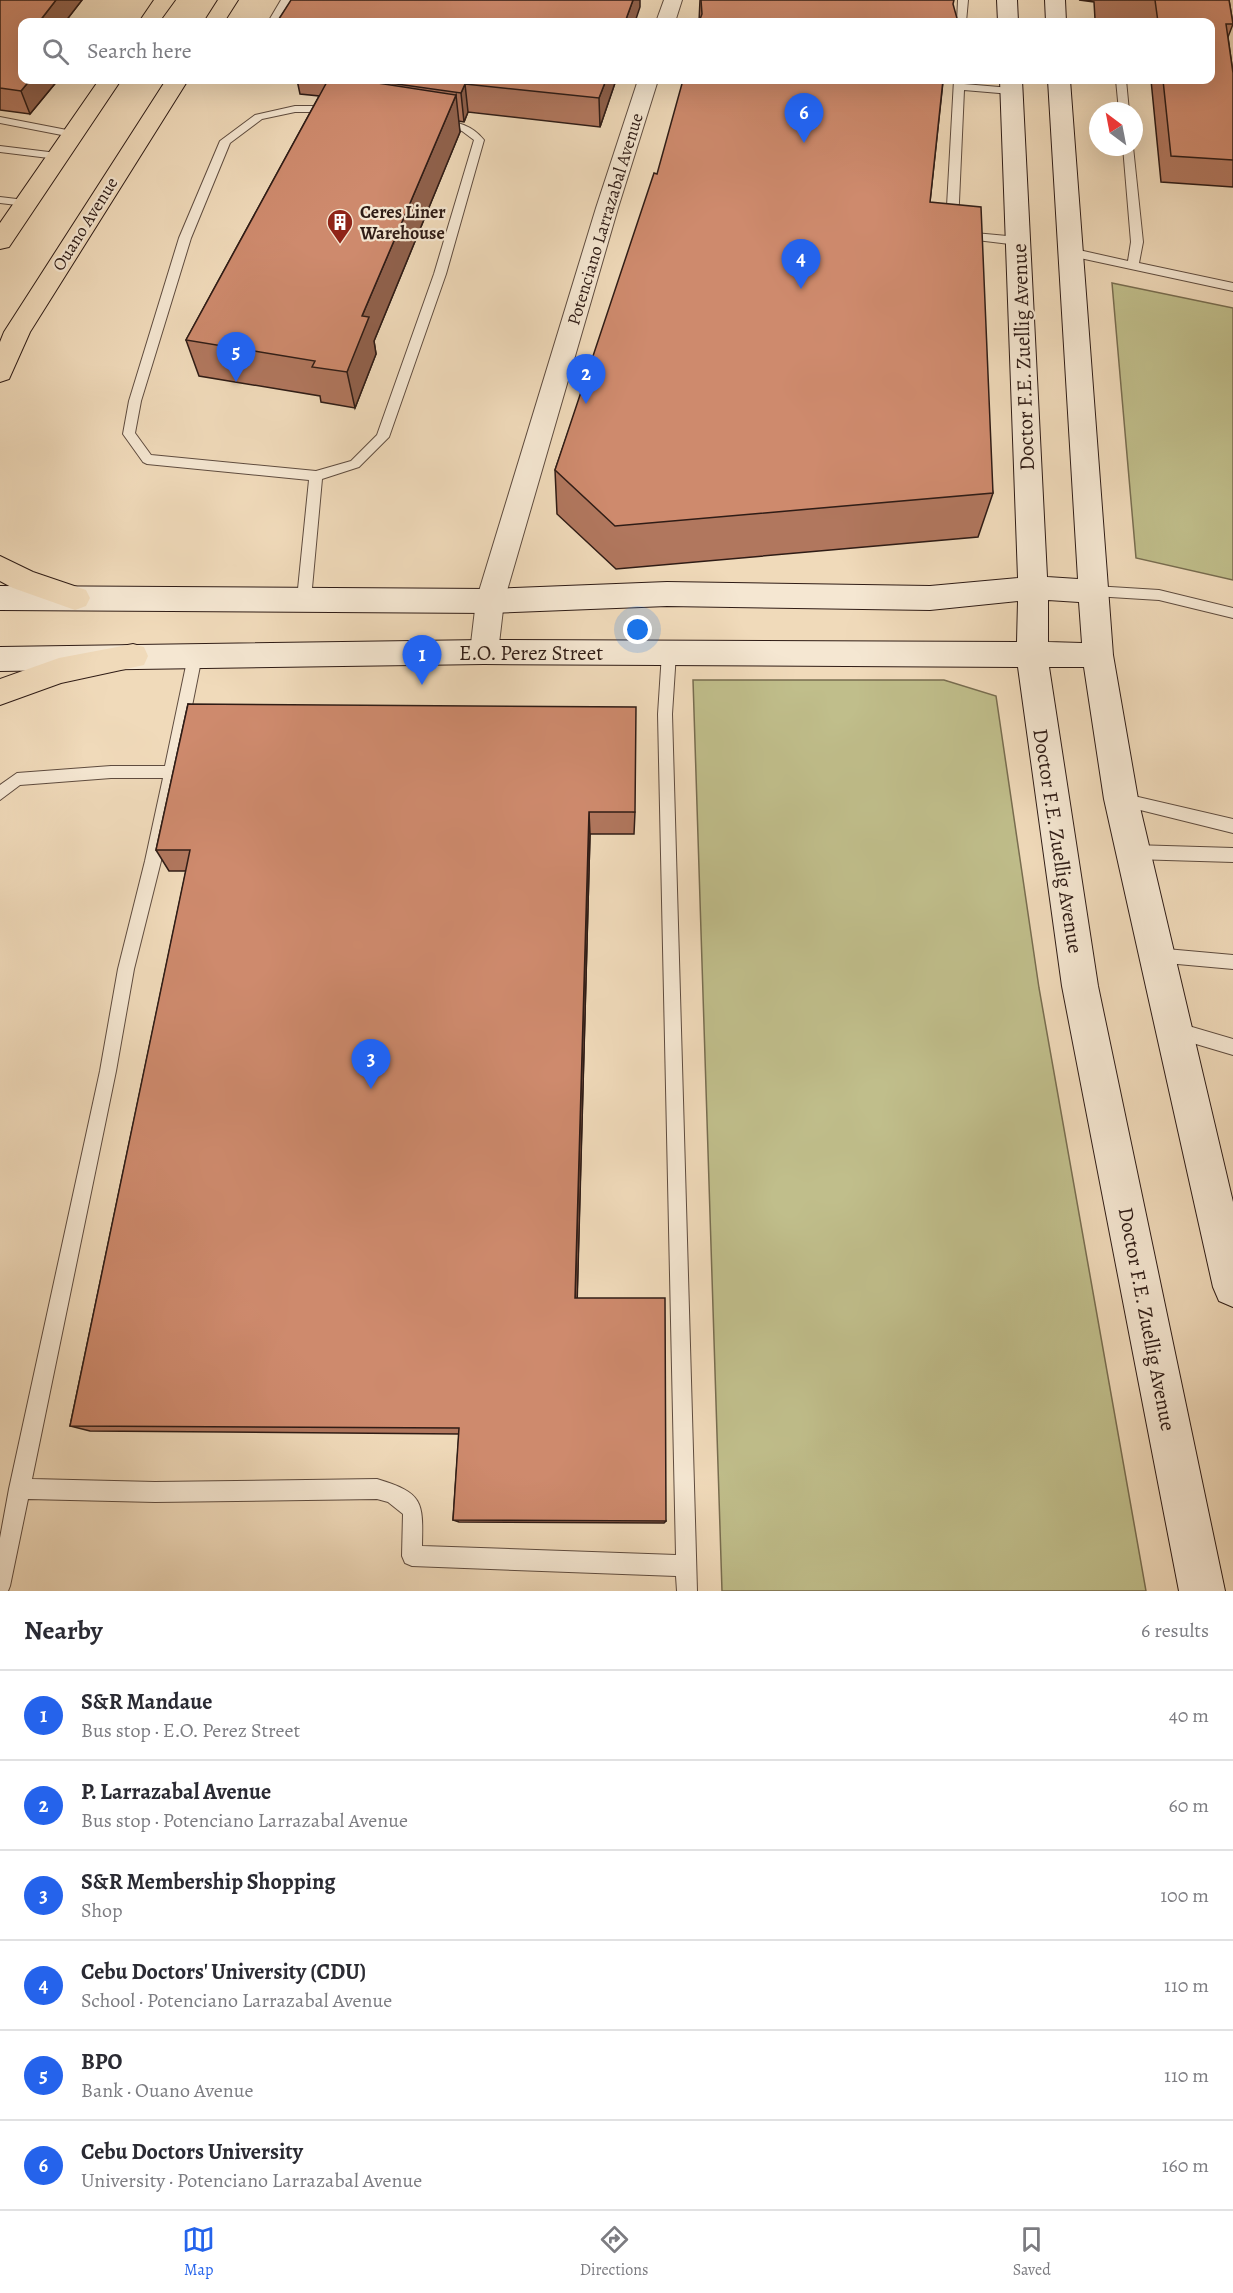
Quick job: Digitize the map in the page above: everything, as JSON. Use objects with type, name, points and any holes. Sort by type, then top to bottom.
[{"type":"highway","points":[[152,18],[165,0]]},
{"type":"highway","points":[[217,18],[228,0]]},
{"type":"highway","points":[[0,241],[107,84]]},
{"type":"highway","name":"Ouano Avenue","points":[[0,373],[16,332],[174,84]]},
{"type":"highway","points":[[0,567],[23,580],[75,598]]},
{"type":"highway","points":[[0,692],[58,671],[134,656]]},
{"type":"street","points":[[667,18],[674,0]]},
{"type":"street","points":[[1007,0],[1008,18]]},
{"type":"street","points":[[1055,0],[1056,18]]},
{"type":"street","name":"Potenciano Larrazabal Avenue","points":[[484,652],[490,601],[607,208],[647,84]]},
{"type":"street","points":[[1059,84],[1098,655],[1121,799],[1233,1287]]},
{"type":"street","name":"Doctor F.E. Zuellig Avenue","points":[[1011,85],[1033,588],[1032,655],[1039,717],[1080,986],[1202,1591]]},
{"type":"street","points":[[0,598],[490,601],[667,594],[930,598],[1033,588],[1094,591]]},
{"type":"street","name":"E.O. Perez Street","points":[[0,659],[484,652],[1098,655]]},
{"type":"lane","points":[[275,18],[286,0]]},
{"type":"lane","points":[[962,18],[963,0]]},
{"type":"lane","points":[[959,84],[952,235],[1018,241]]},
{"type":"lane","points":[[985,84],[1011,85]]},
{"type":"lane","points":[[1121,84],[1123,102]]},
{"type":"lane","points":[[339,109],[295,109],[259,117],[225,141],[185,238],[135,401],[129,434],[147,459],[316,476],[355,464],[382,437],[440,274],[479,140],[473,132],[461,126],[428,121]]},
{"type":"lane","points":[[0,120],[72,134]]},
{"type":"lane","points":[[0,149],[57,156]]},
{"type":"lane","points":[[1129,156],[1137,242],[1133,266]]},
{"type":"lane","points":[[0,200],[25,203]]},
{"type":"lane","points":[[1070,252],[1233,287]]},
{"type":"lane","points":[[304,599],[316,476]]},
{"type":"lane","points":[[1094,591],[1159,595],[1233,613]]},
{"type":"lane","points":[[669,653],[665,714],[687,1591]]},
{"type":"lane","points":[[0,1586],[108,1071],[126,969],[195,656]]},
{"type":"lane","points":[[0,794],[17,779],[111,772],[171,772]]},
{"type":"lane","points":[[1121,799],[1233,826]]},
{"type":"lane","points":[[1133,852],[1233,855]]},
{"type":"lane","points":[[1155,955],[1233,962]]},
{"type":"lane","points":[[1172,1029],[1233,1047]]},
{"type":"lane","points":[[19,1489],[155,1492],[377,1489],[394,1494],[413,1510],[412,1556],[686,1566]]},
{"type":"shaded area","points":[[1112,283],[1233,308],[1233,580],[1136,558]]},
{"type":"shaded area","points":[[693,680],[944,680],[996,696],[1039,988],[1146,1591],[722,1591]]},
{"type":"building","points":[[0,0],[56,0],[42,18],[18,18],[18,84],[27,84],[21,91],[0,88]]},
{"type":"building","points":[[291,0],[633,0],[626,18],[280,18]]},
{"type":"building","points":[[701,0],[954,0],[957,18],[700,18]]},
{"type":"building","points":[[1155,0],[1229,0],[1233,24],[1226,24],[1233,73],[1233,160],[1171,156],[1163,84],[1215,84],[1215,18],[1157,18]]},
{"type":"building","name":"Ceres Liner Warehouse","points":[[326,84],[384,84],[456,95],[362,316],[369,317],[347,372],[312,367],[315,361],[186,340]]},
{"type":"building","points":[[397,84],[465,84],[461,93]]},
{"type":"building","points":[[465,84],[604,84],[599,98]]},
{"type":"building","points":[[682,84],[943,84],[930,202],[981,207],[993,493],[615,526],[555,470],[654,173],[657,174]]},
{"type":"building","points":[[188,704],[636,707],[635,812],[589,812],[575,1298],[665,1298],[666,1521],[453,1520],[459,1428],[70,1426],[190,850],[156,850]]},
{"type":"place","name":"Cebu Doctors University","points":[[804,143]]},
{"type":"place","name":"Ceres Liner Warehouse","points":[[340,245]]},
{"type":"place","name":"Cebu Doctors' University (CDU)","points":[[801,289]]},
{"type":"place","name":"BPO","points":[[236,382]]},
{"type":"place","name":"P. Larrazabal Avenue","points":[[586,404]]},
{"type":"place","name":"S&R Mandaue","points":[[422,685]]},
{"type":"place","name":"S&R Membership Shopping","points":[[371,1089]]}]
